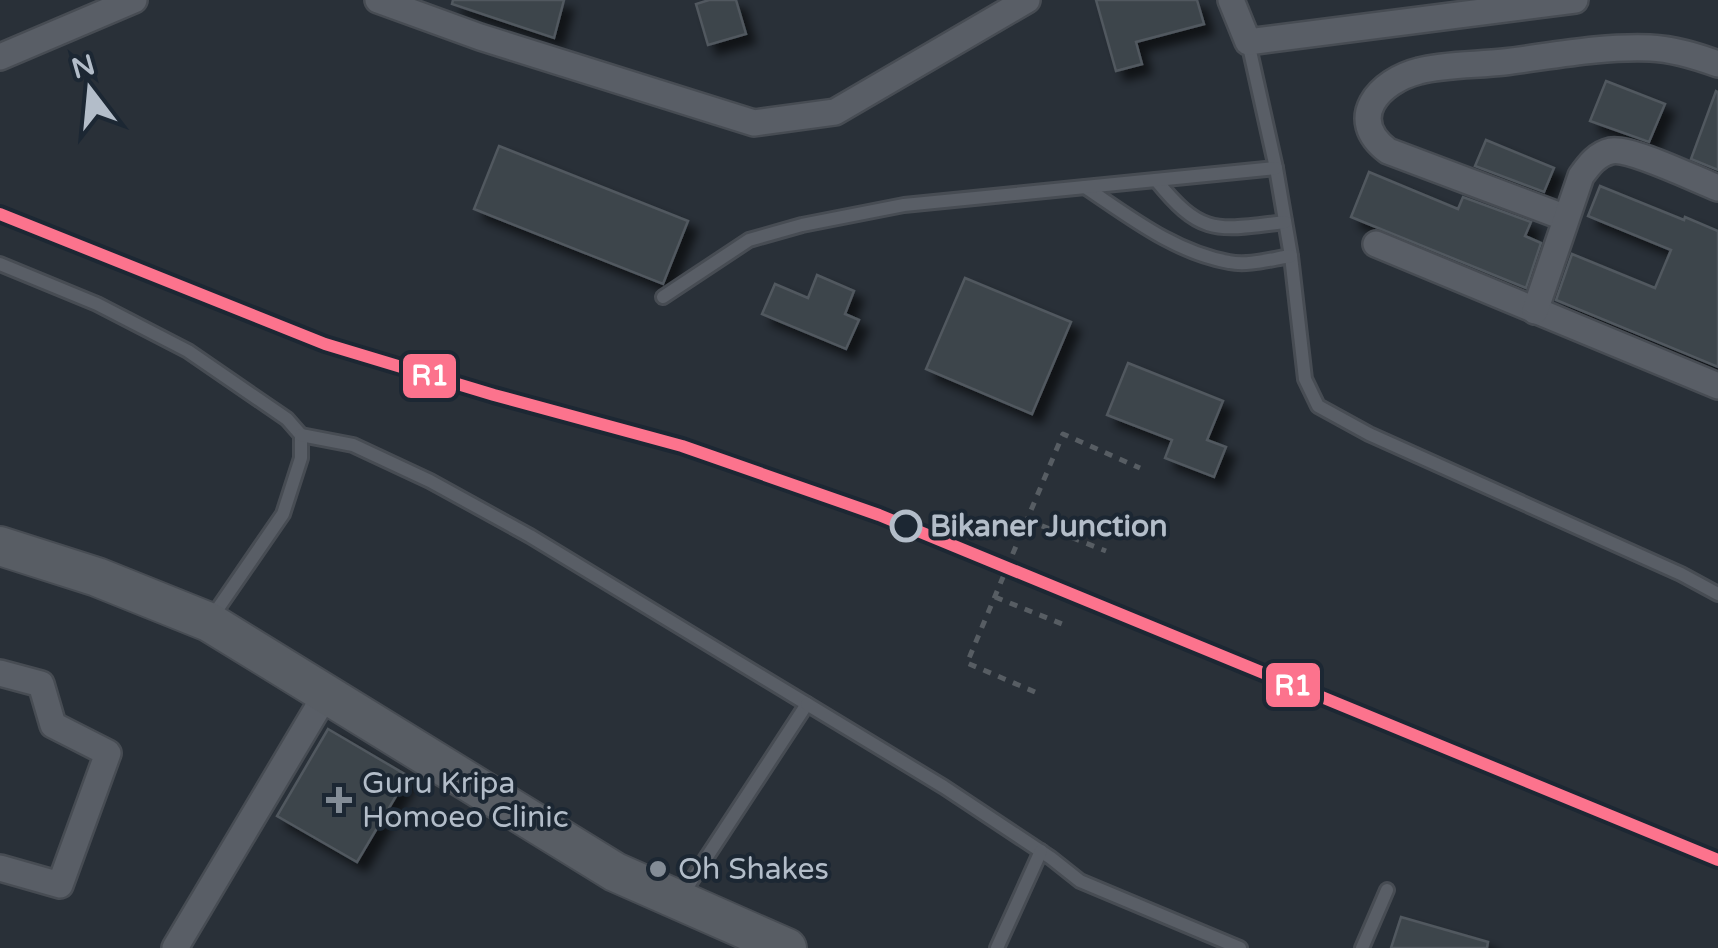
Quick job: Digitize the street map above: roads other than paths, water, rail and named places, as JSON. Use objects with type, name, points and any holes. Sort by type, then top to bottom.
[{"type":"street","points":[[0,57],[134,0]]},
{"type":"street","points":[[378,0],[480,37],[754,123],[835,112],[1027,0]]},
{"type":"street","points":[[1231,0],[1248,42],[1575,0]]},
{"type":"street","points":[[1566,218],[1388,151],[1374,141],[1367,126],[1370,104],[1385,87],[1418,71],[1651,48],[1692,54],[1718,64]]},
{"type":"street","points":[[1535,311],[1581,176],[1595,158],[1614,150],[1646,158],[1718,188]]},
{"type":"street","points":[[1376,244],[1718,386]]},
{"type":"street","points":[[0,546],[97,577],[209,622],[615,872],[767,944]]},
{"type":"street","points":[[0,674],[41,684],[53,725],[108,752],[60,886],[0,868]]},
{"type":"street","points":[[175,948],[326,694]]},
{"type":"lane","points":[[1248,42],[1291,256],[1305,380],[1318,406],[1368,434],[1718,594]]},
{"type":"lane","points":[[664,297],[749,240],[802,224],[904,205],[1276,168]]},
{"type":"lane","points":[[1156,180],[1185,212],[1216,228],[1285,222]]},
{"type":"lane","points":[[1085,187],[1150,231],[1192,252],[1232,263],[1291,256]]},
{"type":"lane","points":[[0,264],[98,304],[188,352],[287,419],[301,435],[353,445],[430,481],[530,536],[944,787],[1080,880],[1240,948]]},
{"type":"lane","points":[[209,622],[283,514],[300,458],[301,435]]},
{"type":"lane","points":[[679,900],[807,704]]},
{"type":"lane","points":[[997,948],[1041,852]]},
{"type":"lane","points":[[1362,948],[1387,890]]},
{"type":"place","name":"Bikaner Junction","points":[[906,526]]},
{"type":"place","name":"Guru Kripa Homoeo Clinic","points":[[339,800]]},
{"type":"place","name":"Oh Shakes","points":[[658,869]]}]
